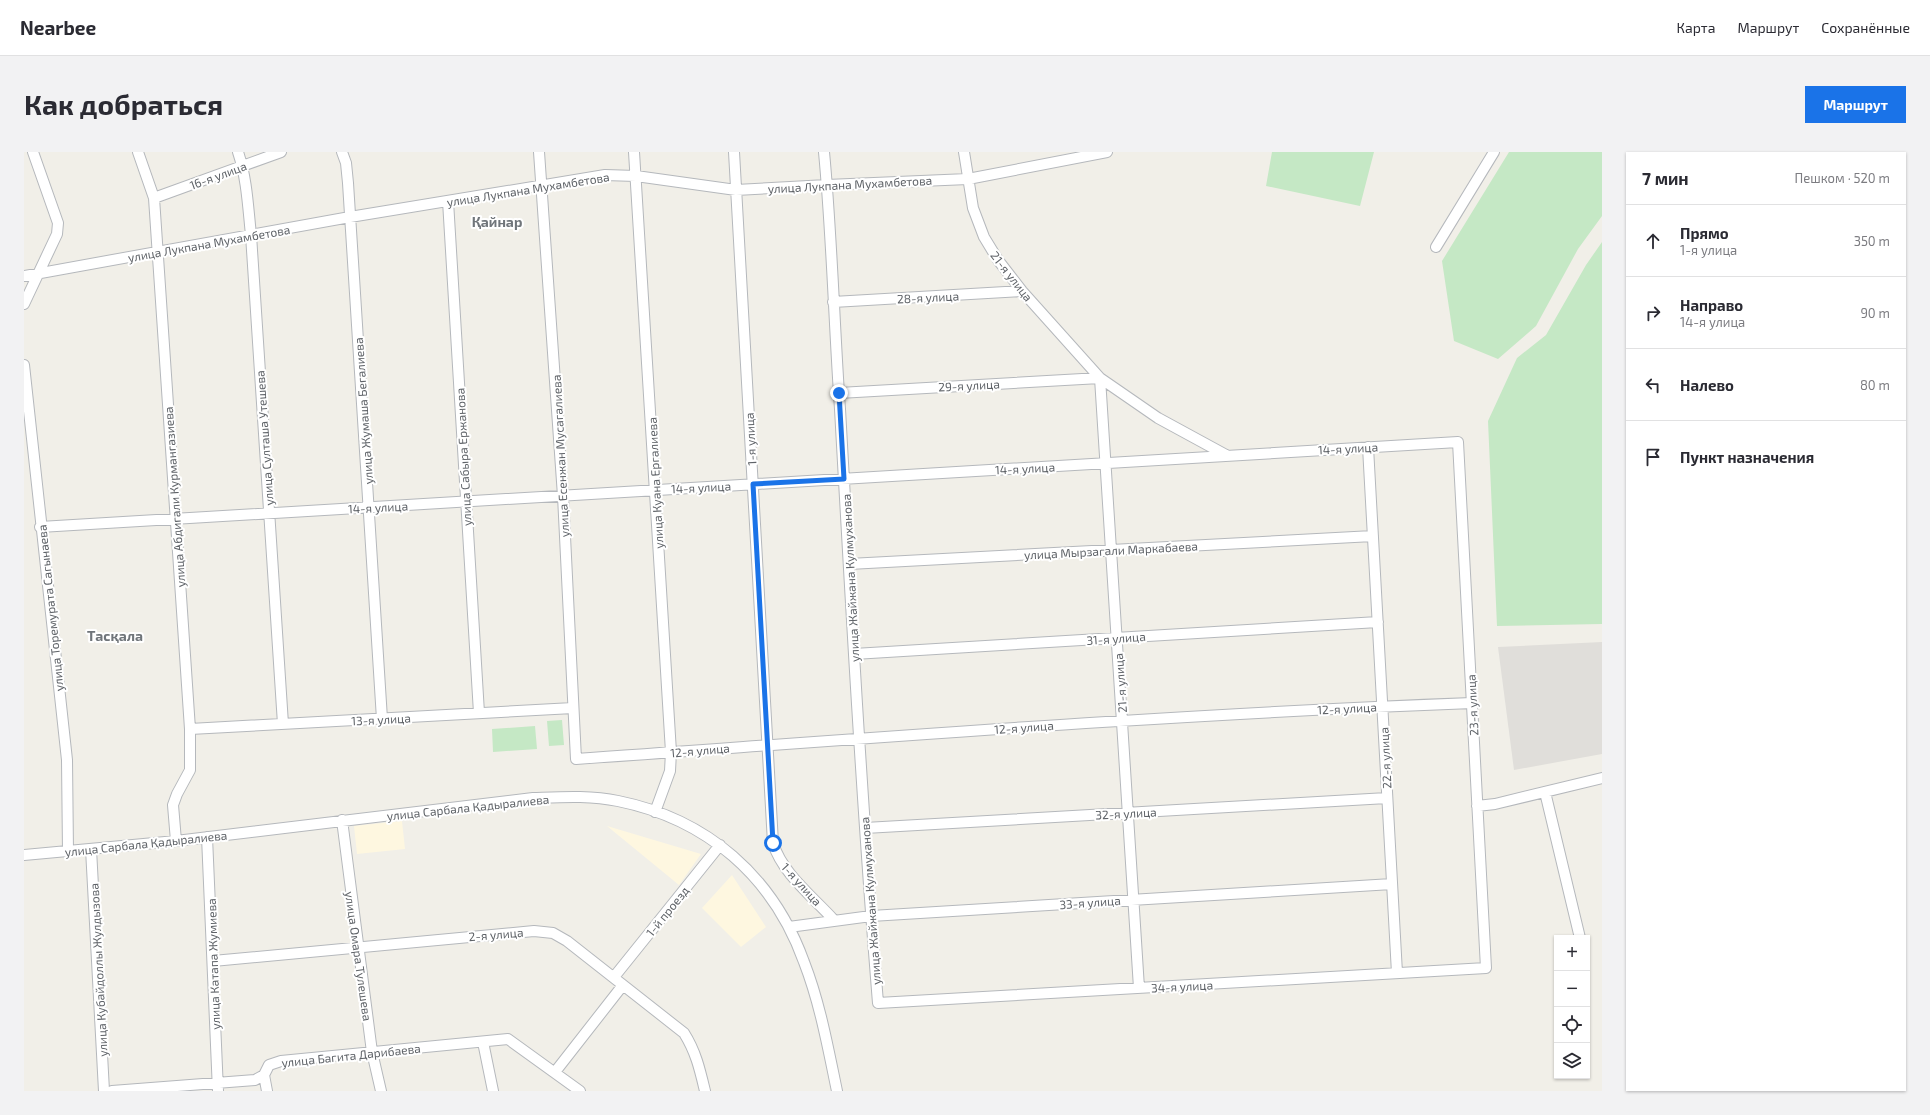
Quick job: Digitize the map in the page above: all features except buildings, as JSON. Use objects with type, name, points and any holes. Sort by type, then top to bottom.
[{"type":"street","points":[[24,304],[57,234],[58,223],[33,152]]},
{"type":"street","name":"улица Абдигали Курмангазиева","points":[[138,152],[154,198],[190,730],[190,770],[177,794],[173,805],[176,841]]},
{"type":"street","name":"улица Султаша Утешева","points":[[238,152],[243,166],[251,235],[283,724]]},
{"type":"street","name":"16-я улица","points":[[154,198],[281,152]]},
{"type":"street","name":"улица Жумаша Бегалиева","points":[[342,152],[346,162],[348,183],[382,719]]},
{"type":"street","name":"улица Есенжан Мусагалиева","points":[[539,152],[563,496],[576,759]]},
{"type":"street","name":"улица Куана Ергалиева","points":[[634,152],[671,752],[670,771],[655,812]]},
{"type":"street","name":"1-я улица","points":[[734,152],[773,843],[777,856],[786,868],[833,919]]},
{"type":"street","name":"улица Жайжана Кулмуханова","points":[[824,152],[865,828],[878,1003]]},
{"type":"street","name":"21-я улица","points":[[964,152],[973,208],[984,237],[998,260],[1022,291],[1100,378],[1158,418],[1228,456]]},
{"type":"street","name":"улица Лукпана Мухамбетова","points":[[24,276],[350,217],[542,184],[605,175],[636,176],[736,190],[827,186],[968,178],[1107,152]]},
{"type":"street","points":[[1436,247],[1494,152]]},
{"type":"street","name":"улица Сабыра Ержанова","points":[[448,201],[479,713]]},
{"type":"street","name":"28-я улица","points":[[833,302],[1022,291]]},
{"type":"street","name":"улица Торемурата Сагынаева","points":[[24,365],[40,527],[67,760],[68,852]]},
{"type":"street","name":"21-я улица","points":[[1100,378],[1139,988]]},
{"type":"street","name":"29-я улица","points":[[839,393],[1100,378]]},
{"type":"street","name":"14-я улица","points":[[40,527],[1458,442]]},
{"type":"street","name":"23-я улица","points":[[1458,442],[1486,968]]},
{"type":"street","name":"22-я улица","points":[[1368,447],[1397,973]]},
{"type":"street","name":"улица Мырзагали Маркабаева","points":[[849,564],[1373,536]]},
{"type":"street","name":"31-я улица","points":[[854,654],[1378,622]]},
{"type":"street","name":"12-я улица","points":[[576,759],[767,744],[1122,720],[1382,706],[1472,703]]},
{"type":"street","name":"13-я улица","points":[[190,730],[573,708]]},
{"type":"street","points":[[1477,806],[1495,804],[1602,778]]},
{"type":"street","points":[[1545,792],[1579,935]]},
{"type":"street","name":"улица Сарбала Қадыралиева","points":[[24,855],[92,850],[176,841],[533,798],[589,797],[618,801],[655,812],[688,825],[720,845],[758,881],[789,926],[804,962],[837,1091]]},
{"type":"street","name":"32-я улица","points":[[865,828],[1387,798]]},
{"type":"street","name":"улица Омара Тулешева","points":[[342,820],[357,947],[372,1052],[381,1091]]},
{"type":"street","name":"улица Катапа Жумиева","points":[[207,837],[218,1088]]},
{"type":"street","name":"1-й проезд","points":[[614,977],[720,845]]},
{"type":"street","name":"улица Кубайдоллы Жулдызова","points":[[92,850],[104,1091]]},
{"type":"street","name":"33-я улица","points":[[789,926],[833,919],[871,916],[1392,884]]},
{"type":"street","name":"2-я улица","points":[[213,961],[534,931],[553,933],[567,941],[684,1033],[698,1060],[705,1091]]},
{"type":"street","name":"34-я улица","points":[[878,1003],[1486,968]]},
{"type":"street","points":[[554,1072],[623,985]]},
{"type":"street","name":"улица Багита Дарибаева","points":[[112,1091],[218,1088],[255,1080],[264,1075],[269,1065],[282,1061],[508,1039],[580,1091]]},
{"type":"street","points":[[483,1042],[493,1091]]},
{"type":"street","points":[[264,1075],[267,1091]]},
{"type":"shaded area","points":[[1602,642],[1602,754],[1514,770],[1498,647]]},
{"type":"shaded area","points":[[402,821],[405,849],[357,854],[354,826]]},
{"type":"shaded area","points":[[607,826],[701,854],[679,885]]},
{"type":"shaded area","points":[[732,875],[766,927],[741,947],[702,908]]},
{"type":"green space","points":[[1272,152],[1374,152],[1360,206],[1266,186]]},
{"type":"green space","points":[[1509,152],[1602,152],[1602,216],[1578,249],[1536,326],[1498,359],[1454,341],[1442,261]]},
{"type":"green space","points":[[1602,242],[1602,624],[1497,626],[1488,421],[1517,358],[1546,335],[1586,265]]},
{"type":"green space","points":[[562,720],[564,745],[549,746],[547,721]]},
{"type":"green space","points":[[535,726],[537,749],[493,752],[492,729]]},
{"type":"district","name":"Қайнар","points":[[497,221]]},
{"type":"district","name":"Тасқала","points":[[115,635]]},
{"type":"route","points":[[773,843],[753,484],[844,479],[839,393]]}]
